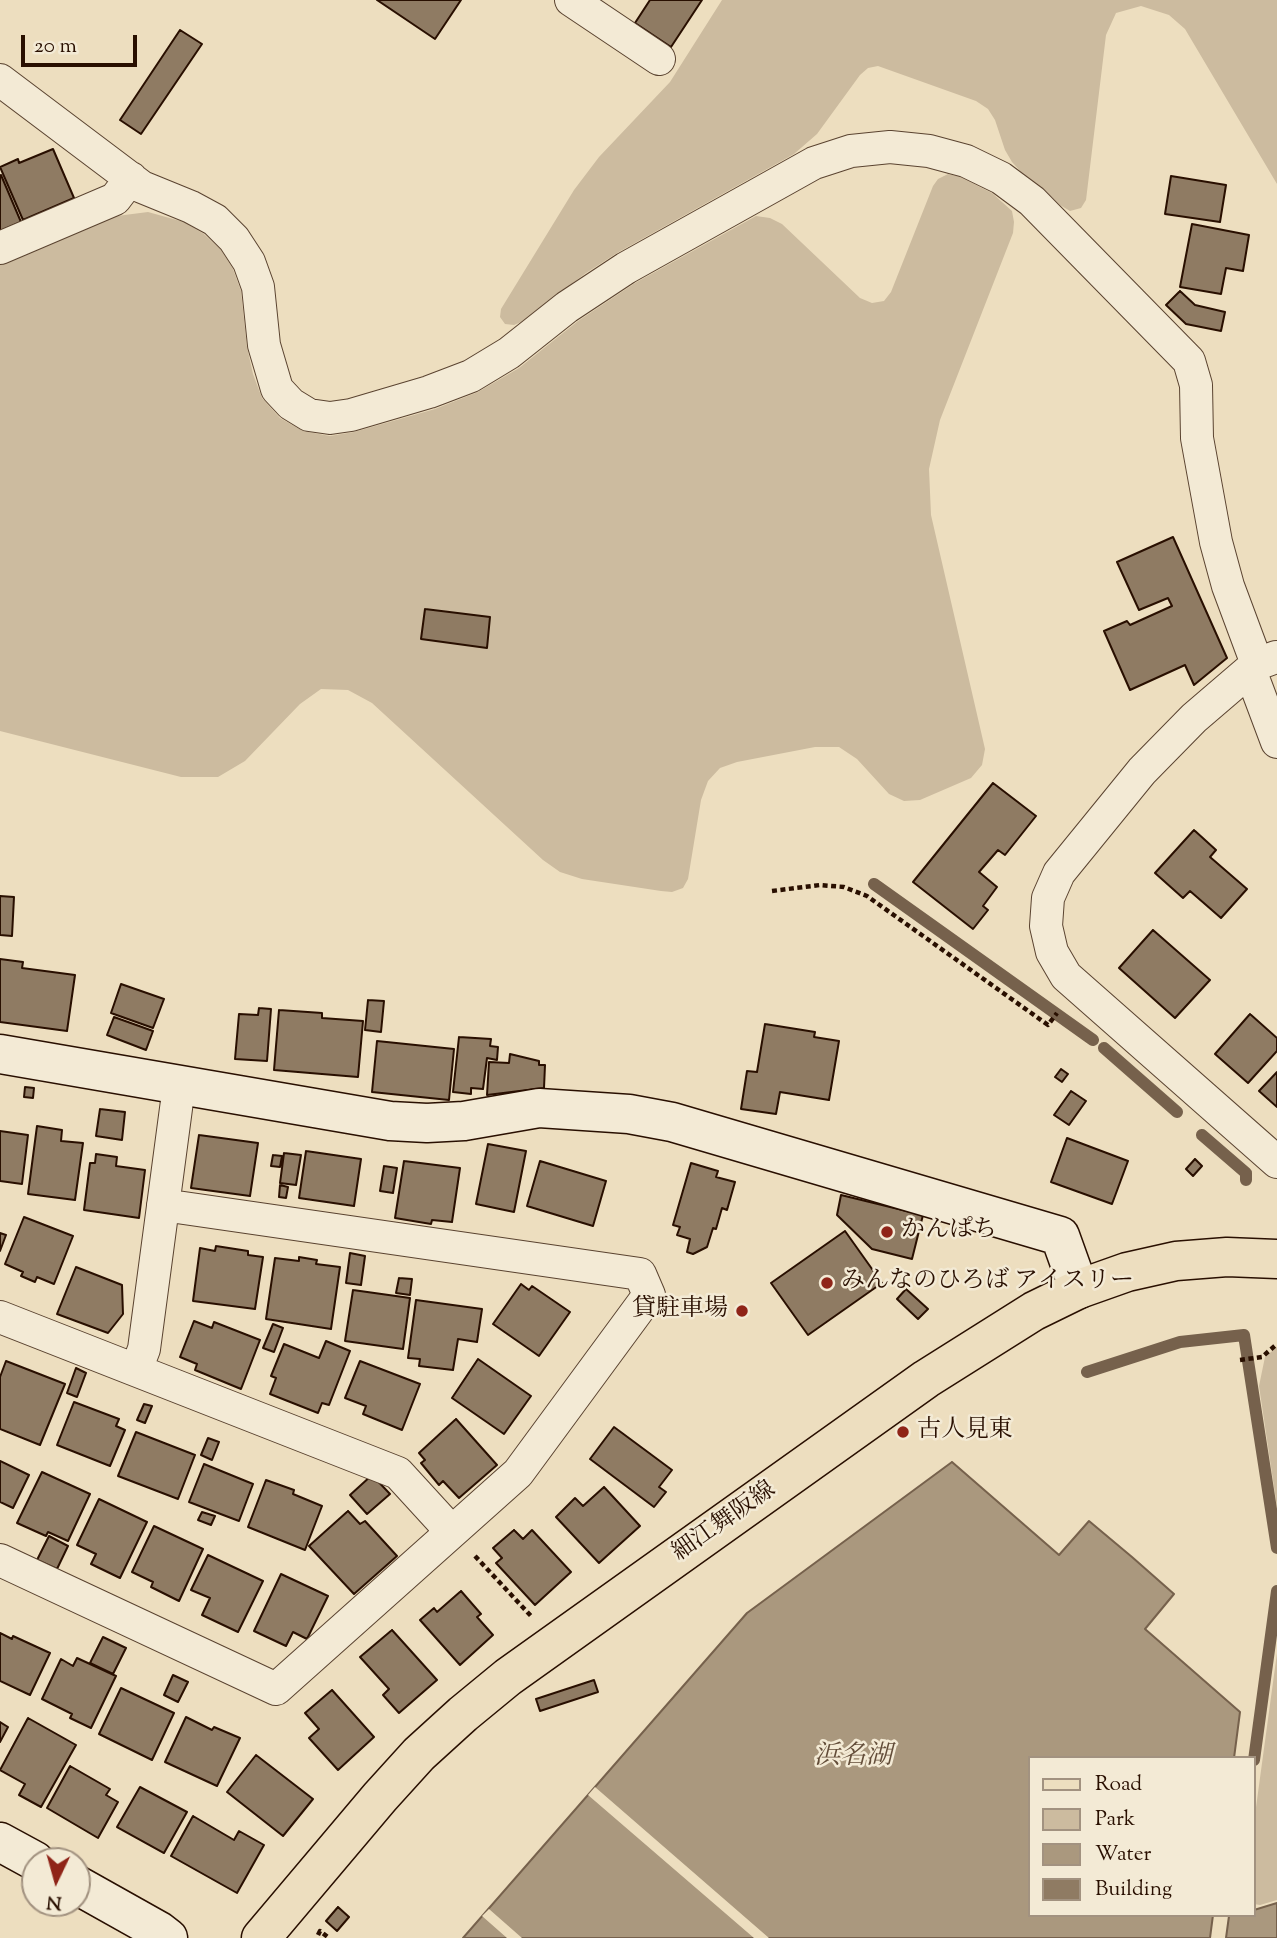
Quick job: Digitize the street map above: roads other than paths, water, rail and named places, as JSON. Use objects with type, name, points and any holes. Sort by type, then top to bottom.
[{"type":"main road","name":"細江舞阪線","points":[[261,1938],[380,1797],[419,1754],[463,1714],[508,1677],[926,1380],[1034,1311],[1079,1289],[1127,1272],[1177,1261],[1227,1257],[1277,1259]]},
{"type":"street","points":[[571,0],[659,59]]},
{"type":"street","points":[[0,80],[142,187],[203,213],[215,220],[234,239],[249,262],[258,287],[264,345],[277,389],[291,404],[309,415],[330,418],[351,415],[429,393],[471,376],[509,353],[567,307],[626,268],[814,163],[851,151],[890,148],[929,151],[966,161],[1001,178],[1032,201],[1189,361],[1196,385],[1197,438],[1216,542],[1228,586],[1262,664],[1277,742]]},
{"type":"street","points":[[0,248],[115,199],[131,178]]},
{"type":"street","points":[[1262,664],[1194,719],[1142,771],[1059,873],[1048,898],[1046,926],[1052,952],[1066,976],[1277,1162]]},
{"type":"street","points":[[0,1054],[390,1121],[427,1124],[464,1121],[539,1108],[617,1113],[672,1122],[1060,1236],[1079,1289]]},
{"type":"street","points":[[136,1370],[144,1349],[180,1086]]},
{"type":"street","points":[[0,1561],[276,1689],[518,1473],[649,1295],[640,1274],[163,1205]]},
{"type":"street","points":[[0,1317],[398,1473],[452,1532]]},
{"type":"street","points":[[0,1842],[21,1853]]},
{"type":"street","points":[[91,1893],[167,1938]]},
{"type":"water","name":"浜名湖","points":[[952,1462],[1059,1555],[1089,1521],[1174,1594],[1145,1629],[1240,1712],[1234,1756],[1028,1756],[1028,1917],[1213,1917],[1210,1938],[463,1938],[747,1613]]},
{"type":"water","points":[[1277,1903],[1277,1938],[1226,1938],[1229,1917],[1256,1917],[1256,1909]]},
{"type":"waterway","points":[[874,884],[1093,1040]]},
{"type":"waterway","points":[[1104,1048],[1177,1112]]},
{"type":"waterway","points":[[1202,1135],[1246,1173],[1246,1180]]},
{"type":"waterway","points":[[1087,1372],[1180,1342],[1244,1335],[1277,1548]]},
{"type":"waterway","points":[[1255,1756],[1277,1591]]},
{"type":"place","name":"かんぱち","points":[[887,1232]]},
{"type":"place","name":"みんなのひろば アイスリー","points":[[827,1283]]},
{"type":"place","name":"貸駐車場","points":[[742,1311]]},
{"type":"place","name":"古人見東","points":[[903,1432]]}]
